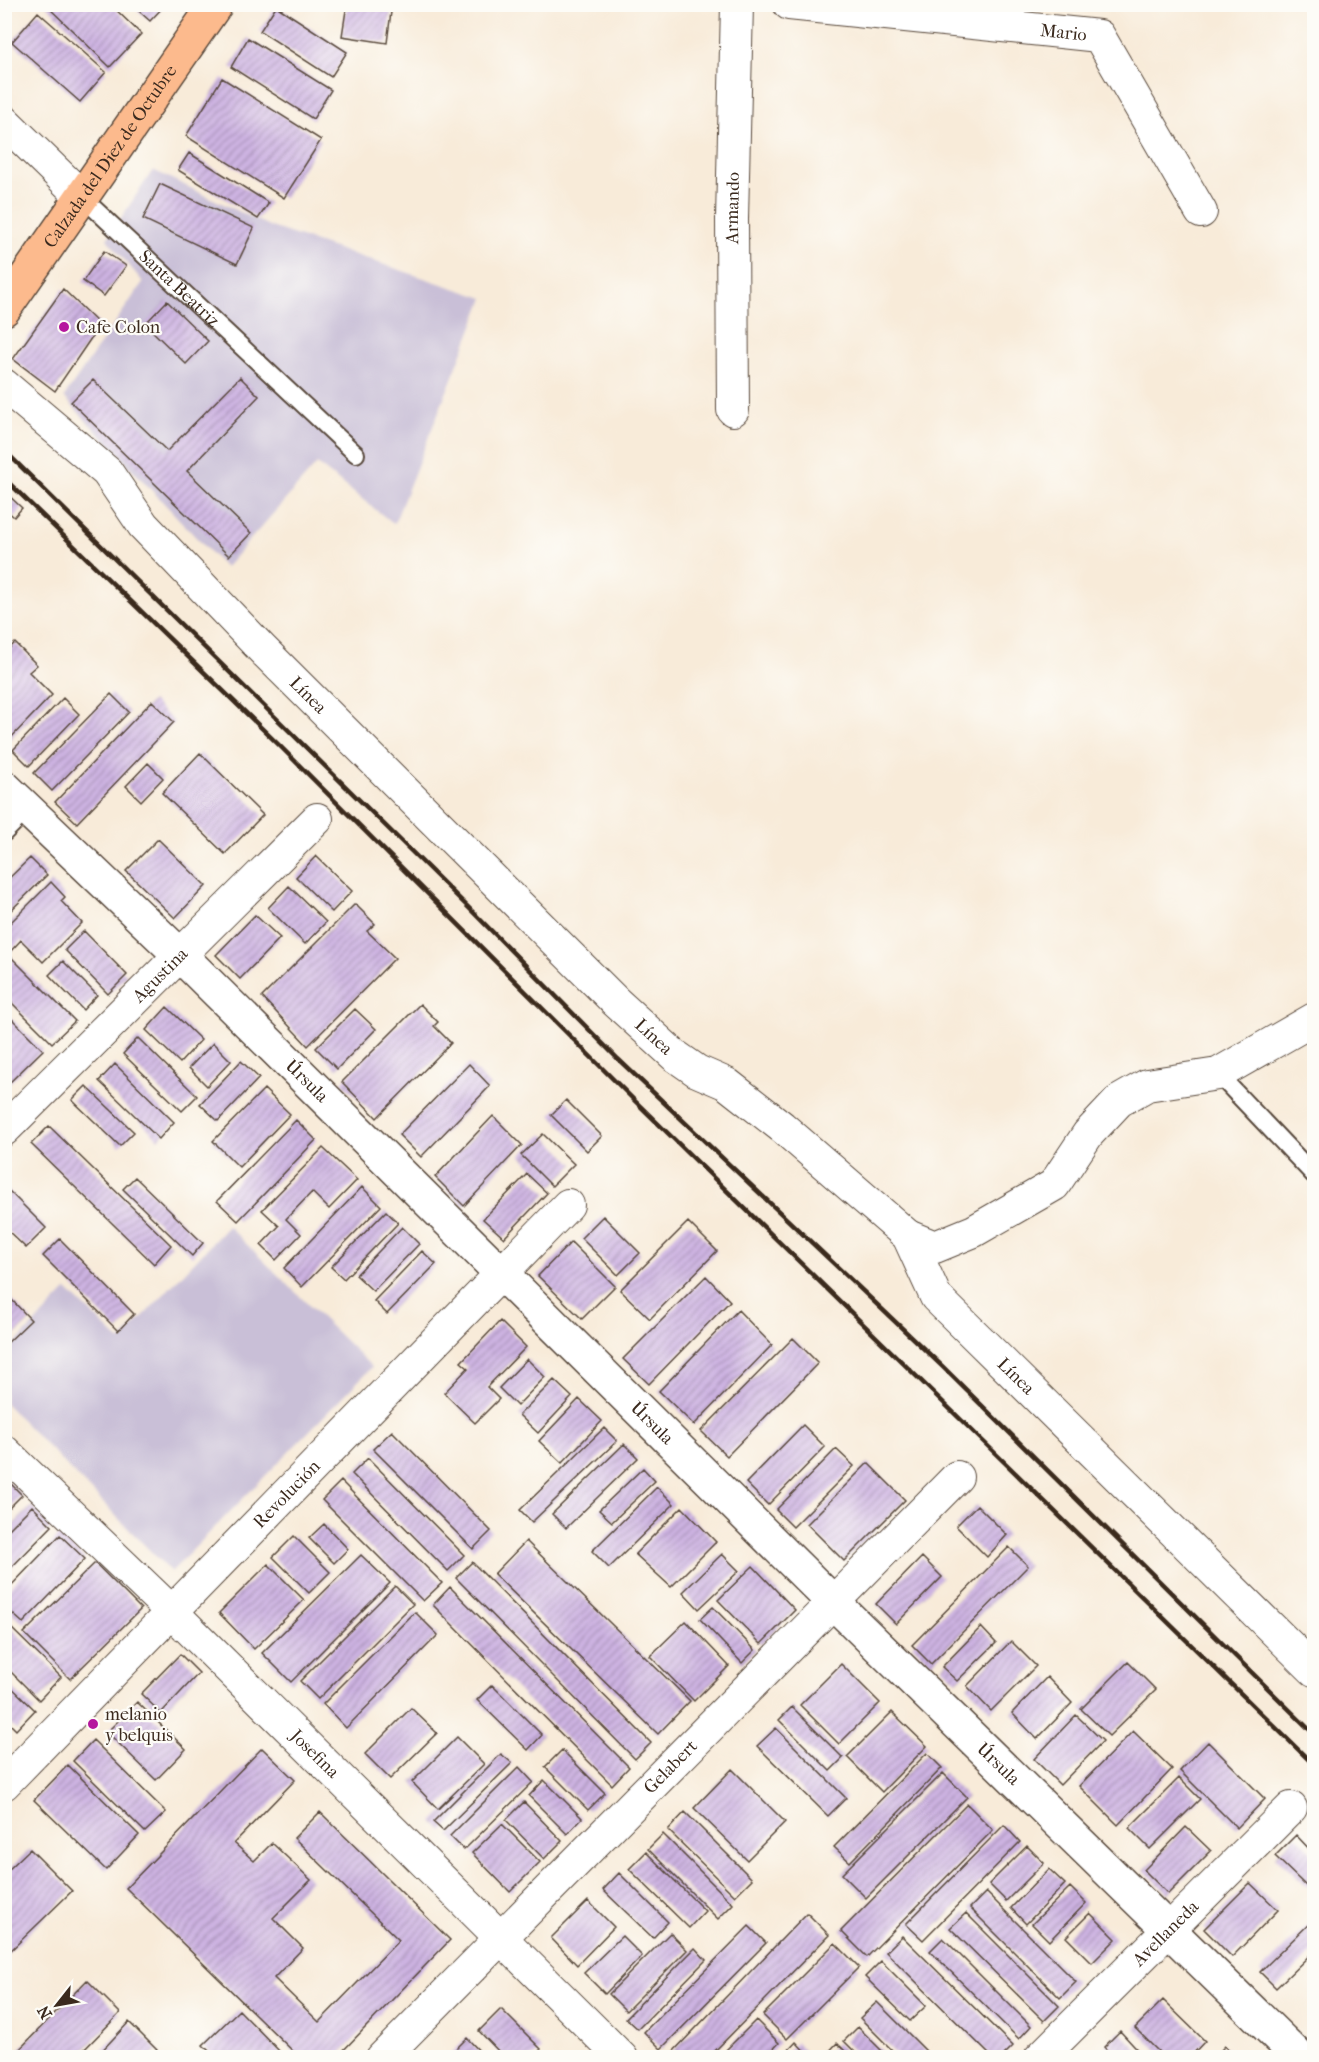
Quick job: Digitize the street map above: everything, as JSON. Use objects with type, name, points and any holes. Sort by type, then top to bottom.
[{"type":"main road","name":"Calzada del Diez de Octubre","points":[[4,309],[216,4]]},
{"type":"street","name":"Armando","points":[[733,410],[732,219],[737,4]]},
{"type":"street","name":"Mario","points":[[789,4],[1099,36],[1201,212]]},
{"type":"street","name":"Santa Beatriz","points":[[4,121],[82,198]]},
{"type":"street","name":"Línea","points":[[4,385],[107,472],[143,525],[254,641],[616,1002],[674,1055],[697,1071],[727,1084],[773,1120],[908,1236],[936,1297],[1314,1670]]},
{"type":"street","name":"Úrsula","points":[[4,787],[180,955],[834,1603],[1168,1927],[1299,2058]]},
{"type":"street","name":"Agustina","points":[[4,1130],[317,819]]},
{"type":"street","points":[[908,1236],[935,1247],[974,1231],[1054,1185],[1088,1134],[1119,1101],[1147,1085],[1218,1074],[1314,1019]]},
{"type":"street","name":"Revolución","points":[[4,1784],[173,1613],[568,1204]]},
{"type":"street","name":"Josefina","points":[[4,1451],[173,1613],[500,1940],[622,2058]]},
{"type":"street","name":"Gelabert","points":[[382,2058],[957,1477]]},
{"type":"street","name":"Avellaneda","points":[[1040,2058],[1168,1927],[1291,1808]]},
{"type":"lane","name":"Santa Beatriz","points":[[82,198],[356,454]]},
{"type":"lane","points":[[4,833],[28,809]]},
{"type":"lane","points":[[1218,1074],[1314,1175]]},
{"type":"shaded area","points":[[153,170],[271,227],[484,298],[394,524],[317,464],[225,568],[64,397],[143,282],[107,239]]},
{"type":"shaded area","points":[[228,1226],[372,1367],[171,1572],[5,1403],[5,1354],[67,1290],[120,1341]]},
{"type":"building","points":[[45,4],[110,4],[141,34],[110,67]]},
{"type":"building","points":[[131,4],[166,4],[150,21]]},
{"type":"building","points":[[347,4],[392,4],[387,43],[342,36]]},
{"type":"building","points":[[276,6],[347,52],[331,77],[260,31]]},
{"type":"building","points":[[38,12],[106,72],[80,102],[12,42]]},
{"type":"building","points":[[248,38],[331,90],[313,119],[231,67]]},
{"type":"building","points":[[222,78],[321,140],[284,198],[186,136]]},
{"type":"building","points":[[189,153],[269,203],[258,219],[178,170]]},
{"type":"building","points":[[160,184],[254,228],[237,264],[143,219]]},
{"type":"building","points":[[104,251],[126,266],[104,296],[83,281]]},
{"type":"building","points":[[63,289],[100,325],[55,391],[13,359]]},
{"type":"building","points":[[167,301],[208,341],[186,364],[145,324]]},
{"type":"building","points":[[240,377],[259,396],[187,471],[251,533],[229,556],[71,402],[93,380],[167,451]]},
{"type":"building","points":[[4,491],[22,508],[14,517],[4,508]]},
{"type":"building","points":[[15,643],[37,665],[29,672],[52,695],[6,743],[4,653]]},
{"type":"building","points":[[111,694],[129,712],[52,791],[34,773]]},
{"type":"building","points":[[63,698],[79,714],[29,766],[13,750]]},
{"type":"building","points":[[152,701],[174,722],[77,823],[55,802]]},
{"type":"building","points":[[200,753],[263,815],[225,854],[162,793]]},
{"type":"building","points":[[148,763],[163,778],[141,801],[126,786]]},
{"type":"building","points":[[158,839],[206,886],[175,918],[126,871]]},
{"type":"building","points":[[316,856],[352,891],[332,912],[296,877]]},
{"type":"building","points":[[30,858],[47,875],[4,917],[4,883]]},
{"type":"building","points":[[51,882],[65,897],[61,901],[82,923],[43,962],[21,940],[8,954],[75,1021],[52,1043],[4,995],[4,929]]},
{"type":"building","points":[[289,886],[326,922],[305,944],[268,908]]},
{"type":"building","points":[[355,904],[375,924],[367,931],[395,958],[308,1046],[262,997]]},
{"type":"building","points":[[255,915],[280,938],[240,979],[216,955]]},
{"type":"building","points":[[84,931],[127,975],[108,994],[65,950]]},
{"type":"building","points":[[63,961],[97,995],[83,1010],[49,975]]},
{"type":"building","points":[[420,1004],[438,1022],[434,1026],[451,1043],[377,1118],[342,1082]]},
{"type":"building","points":[[167,1007],[201,1040],[180,1063],[146,1030]]},
{"type":"building","points":[[355,1009],[376,1029],[337,1069],[316,1048]]},
{"type":"building","points":[[4,1011],[43,1050],[4,1088]]},
{"type":"building","points":[[138,1038],[197,1096],[182,1111],[123,1054]]},
{"type":"building","points":[[213,1043],[231,1061],[207,1086],[189,1068]]},
{"type":"building","points":[[241,1061],[259,1078],[218,1121],[200,1104]]},
{"type":"building","points":[[115,1064],[174,1122],[159,1139],[99,1081]]},
{"type":"building","points":[[469,1064],[490,1086],[421,1157],[399,1135]]},
{"type":"building","points":[[86,1086],[134,1132],[120,1146],[72,1100]]},
{"type":"building","points":[[264,1089],[290,1114],[239,1167],[213,1141]]},
{"type":"building","points":[[566,1100],[602,1136],[587,1151],[551,1115]]},
{"type":"building","points":[[493,1116],[522,1145],[464,1206],[435,1177]]},
{"type":"building","points":[[296,1120],[316,1140],[238,1221],[217,1201]]},
{"type":"building","points":[[49,1126],[171,1245],[154,1264],[31,1144]]},
{"type":"building","points":[[543,1134],[574,1164],[552,1186],[521,1155]]},
{"type":"building","points":[[323,1148],[357,1180],[329,1209],[312,1192],[286,1219],[301,1234],[276,1260],[261,1245],[279,1226],[262,1210]]},
{"type":"building","points":[[527,1174],[547,1193],[504,1238],[483,1219]]},
{"type":"building","points":[[135,1177],[203,1243],[192,1256],[123,1189]]},
{"type":"building","points":[[4,1186],[46,1228],[26,1248],[4,1227]]},
{"type":"building","points":[[362,1187],[381,1206],[302,1287],[284,1268]]},
{"type":"building","points":[[386,1211],[398,1223],[344,1279],[331,1267]]},
{"type":"building","points":[[603,1216],[640,1253],[618,1275],[581,1238]]},
{"type":"building","points":[[688,1222],[717,1251],[650,1319],[620,1290]]},
{"type":"building","points":[[402,1227],[419,1244],[373,1291],[356,1275]]},
{"type":"building","points":[[60,1239],[134,1314],[118,1331],[43,1256]]},
{"type":"building","points":[[571,1242],[615,1286],[582,1319],[538,1276]]},
{"type":"building","points":[[422,1251],[436,1264],[387,1314],[374,1301]]},
{"type":"building","points":[[706,1276],[730,1301],[649,1384],[623,1359]]},
{"type":"building","points":[[11,1299],[31,1320],[4,1346],[4,1306]]},
{"type":"building","points":[[738,1310],[772,1345],[694,1425],[659,1391]]},
{"type":"building","points":[[500,1321],[526,1347],[487,1387],[499,1399],[475,1423],[444,1393],[468,1368],[461,1362]]},
{"type":"building","points":[[793,1338],[818,1363],[727,1456],[701,1431]]},
{"type":"building","points":[[527,1359],[545,1377],[517,1406],[499,1388]]},
{"type":"building","points":[[554,1380],[572,1397],[538,1433],[519,1415]]},
{"type":"building","points":[[579,1399],[602,1421],[562,1463],[539,1441]]},
{"type":"building","points":[[803,1425],[825,1447],[768,1505],[746,1483]]},
{"type":"building","points":[[604,1428],[617,1441],[532,1522],[520,1510]]},
{"type":"building","points":[[392,1431],[491,1531],[473,1549],[373,1449]]},
{"type":"building","points":[[624,1444],[638,1458],[566,1528],[552,1514]]},
{"type":"building","points":[[836,1449],[854,1466],[793,1527],[776,1510]]},
{"type":"building","points":[[368,1458],[464,1555],[448,1571],[352,1474]]},
{"type":"building","points":[[868,1463],[905,1500],[844,1561],[807,1524]]},
{"type":"building","points":[[643,1468],[655,1481],[612,1522],[599,1510]]},
{"type":"building","points":[[4,1477],[22,1495],[4,1513]]},
{"type":"building","points":[[341,1481],[442,1583],[423,1601],[322,1500]]},
{"type":"building","points":[[657,1487],[674,1504],[609,1568],[592,1551]]},
{"type":"building","points":[[977,1505],[1007,1535],[987,1557],[956,1526]]},
{"type":"building","points":[[32,1506],[52,1526],[4,1575],[4,1534]]},
{"type":"building","points":[[682,1507],[716,1542],[671,1587],[635,1554]]},
{"type":"building","points":[[324,1524],[348,1549],[334,1563],[309,1538]]},
{"type":"building","points":[[60,1535],[85,1559],[23,1623],[4,1606],[4,1593]]},
{"type":"building","points":[[294,1536],[330,1572],[309,1593],[273,1557]]},
{"type":"building","points":[[526,1541],[690,1701],[658,1734],[494,1574]]},
{"type":"building","points":[[1009,1547],[1028,1566],[931,1664],[912,1645]]},
{"type":"building","points":[[722,1554],[739,1571],[699,1609],[683,1592]]},
{"type":"building","points":[[361,1555],[390,1583],[291,1682],[262,1653]]},
{"type":"building","points":[[922,1557],[942,1577],[896,1624],[876,1604]]},
{"type":"building","points":[[472,1562],[651,1743],[635,1759],[456,1578]]},
{"type":"building","points":[[95,1563],[141,1609],[70,1679],[24,1633]]},
{"type":"building","points":[[268,1564],[304,1600],[254,1649],[219,1613]]},
{"type":"building","points":[[753,1566],[795,1610],[761,1644],[718,1600]]},
{"type":"building","points":[[395,1586],[413,1604],[318,1699],[300,1681]]},
{"type":"building","points":[[450,1587],[629,1767],[612,1785],[433,1605]]},
{"type":"building","points":[[713,1607],[755,1650],[742,1663],[700,1619]]},
{"type":"building","points":[[415,1612],[438,1635],[346,1728],[323,1704]]},
{"type":"building","points":[[686,1621],[729,1666],[694,1701],[650,1656]]},
{"type":"building","points":[[5,1622],[61,1677],[39,1700],[5,1666]]},
{"type":"building","points":[[981,1627],[996,1643],[957,1681],[942,1667]]},
{"type":"building","points":[[1011,1641],[1036,1666],[991,1711],[967,1686]]},
{"type":"building","points":[[180,1654],[199,1673],[161,1713],[141,1694]]},
{"type":"building","points":[[1128,1662],[1156,1690],[1109,1736],[1081,1709]]},
{"type":"building","points":[[841,1664],[880,1703],[839,1744],[800,1705]]},
{"type":"building","points":[[1047,1677],[1072,1703],[1037,1739],[1012,1713]]},
{"type":"building","points":[[4,1680],[35,1710],[16,1730],[4,1718]]},
{"type":"building","points":[[492,1685],[542,1735],[528,1750],[477,1700]]},
{"type":"building","points":[[137,1702],[186,1749],[156,1780],[107,1732]]},
{"type":"building","points":[[792,1707],[843,1758],[830,1771],[779,1720]]},
{"type":"building","points":[[411,1708],[437,1733],[390,1779],[365,1754]]},
{"type":"building","points":[[892,1712],[927,1746],[882,1792],[847,1757]]},
{"type":"building","points":[[1076,1715],[1103,1741],[1060,1785],[1034,1759]]},
{"type":"building","points":[[776,1728],[846,1798],[828,1816],[757,1746]]},
{"type":"building","points":[[1133,1731],[1172,1769],[1118,1825],[1079,1786]]},
{"type":"building","points":[[457,1737],[484,1764],[438,1809],[412,1782]]},
{"type":"building","points":[[93,1740],[166,1812],[145,1832],[73,1761]]},
{"type":"building","points":[[1208,1742],[1265,1799],[1237,1828],[1180,1771]]},
{"type":"building","points":[[262,1748],[295,1780],[234,1843],[254,1861],[272,1843],[311,1880],[273,1918],[303,1948],[274,1978],[319,2022],[399,1940],[294,1838],[320,1812],[450,1940],[336,2058],[300,2058],[126,1888]]},
{"type":"building","points":[[562,1750],[605,1793],[588,1810],[545,1767]]},
{"type":"building","points":[[927,1753],[942,1768],[850,1862],[834,1847]]},
{"type":"building","points":[[501,1754],[512,1763],[443,1831],[433,1822]]},
{"type":"building","points":[[68,1765],[139,1835],[106,1870],[34,1800]]},
{"type":"building","points":[[519,1767],[533,1782],[464,1850],[450,1836]]},
{"type":"building","points":[[732,1769],[785,1822],[747,1860],[694,1808]]},
{"type":"building","points":[[943,1773],[967,1797],[866,1898],[842,1874]]},
{"type":"building","points":[[1179,1778],[1200,1799],[1150,1849],[1129,1828]]},
{"type":"building","points":[[544,1780],[582,1818],[567,1834],[529,1796]]},
{"type":"building","points":[[524,1802],[562,1841],[544,1859],[506,1820]]},
{"type":"building","points":[[967,1804],[993,1830],[867,1957],[841,1931]]},
{"type":"building","points":[[685,1812],[752,1879],[735,1896],[668,1830]]},
{"type":"building","points":[[502,1824],[540,1862],[510,1892],[472,1853]]},
{"type":"building","points":[[1004,1825],[1020,1842],[923,1940],[906,1924]]},
{"type":"building","points":[[1186,1827],[1211,1851],[1168,1894],[1144,1870]]},
{"type":"building","points":[[663,1834],[733,1904],[718,1919],[648,1849]]},
{"type":"building","points":[[1296,1835],[1314,1854],[1314,1880],[1307,1887],[1275,1856]]},
{"type":"building","points":[[1027,1846],[1044,1863],[1006,1901],[989,1884]]},
{"type":"building","points":[[30,1849],[72,1891],[4,1957],[4,1874]]},
{"type":"building","points":[[646,1852],[705,1911],[689,1928],[629,1869]]},
{"type":"building","points":[[1049,1869],[1065,1884],[1026,1924],[1011,1908]]},
{"type":"building","points":[[619,1873],[668,1922],[653,1938],[603,1890]]},
{"type":"building","points":[[1250,1883],[1278,1910],[1232,1957],[1204,1929]]},
{"type":"building","points":[[1070,1887],[1086,1903],[1049,1941],[1032,1924]]},
{"type":"building","points":[[986,1892],[1076,1982],[1060,1998],[970,1908]]},
{"type":"building","points":[[588,1901],[614,1927],[577,1965],[551,1938]]},
{"type":"building","points":[[807,1913],[829,1935],[708,2058],[667,2058]]},
{"type":"building","points":[[966,1913],[1059,2006],[1044,2021],[950,1928]]},
{"type":"building","points":[[1090,1913],[1116,1939],[1092,1963],[1066,1937]]},
{"type":"building","points":[[1314,1919],[1314,1951],[1276,1988],[1260,1972]]},
{"type":"building","points":[[749,1926],[766,1943],[661,2049],[644,2032]]},
{"type":"building","points":[[670,1933],[687,1950],[626,2011],[609,1994]]},
{"type":"building","points":[[622,1936],[642,1956],[605,1994],[584,1973]]},
{"type":"building","points":[[902,1936],[1013,2046],[1001,2058],[993,2058],[886,1952]]},
{"type":"building","points":[[943,1938],[1031,2026],[1019,2039],[930,1951]]},
{"type":"building","points":[[835,1943],[859,1967],[787,2039],[763,2015]]},
{"type":"building","points":[[695,1948],[706,1960],[638,2029],[626,2018]]},
{"type":"building","points":[[881,1961],[926,2006],[910,2021],[865,1977]]},
{"type":"building","points":[[87,1980],[120,2013],[76,2058],[21,2058],[16,2053]]},
{"type":"building","points":[[1163,2000],[1205,2041],[1189,2058],[1165,2058],[1135,2028]]},
{"type":"building","points":[[877,2002],[933,2058],[900,2058],[860,2018]]},
{"type":"building","points":[[501,2009],[541,2049],[532,2058],[505,2058],[479,2031]]},
{"type":"building","points":[[239,2010],[286,2058],[216,2058],[203,2045]]},
{"type":"building","points":[[756,2020],[779,2043],[765,2058],[718,2058]]},
{"type":"building","points":[[129,2022],[157,2050],[150,2058],[95,2058]]},
{"type":"building","points":[[858,2027],[889,2058],[861,2058],[844,2041]]},
{"type":"building","points":[[1120,2031],[1145,2058],[1114,2058],[1104,2047]]},
{"type":"building","points":[[467,2038],[486,2058],[447,2058]]},
{"type":"building","points":[[796,2042],[811,2058],[781,2058]]},
{"type":"building","points":[[837,2043],[852,2058],[823,2058]]},
{"type":"building","points":[[1225,2046],[1237,2058],[1213,2058]]},
{"type":"railway","points":[[4,450],[469,908],[618,1059],[943,1367],[1314,1734]]},
{"type":"railway","points":[[4,478],[280,746],[636,1102],[1314,1765]]},
{"type":"place","name":"Cafe Colon","points":[[64,327]]},
{"type":"place","name":"melanio y belquis","points":[[93,1724]]}]
